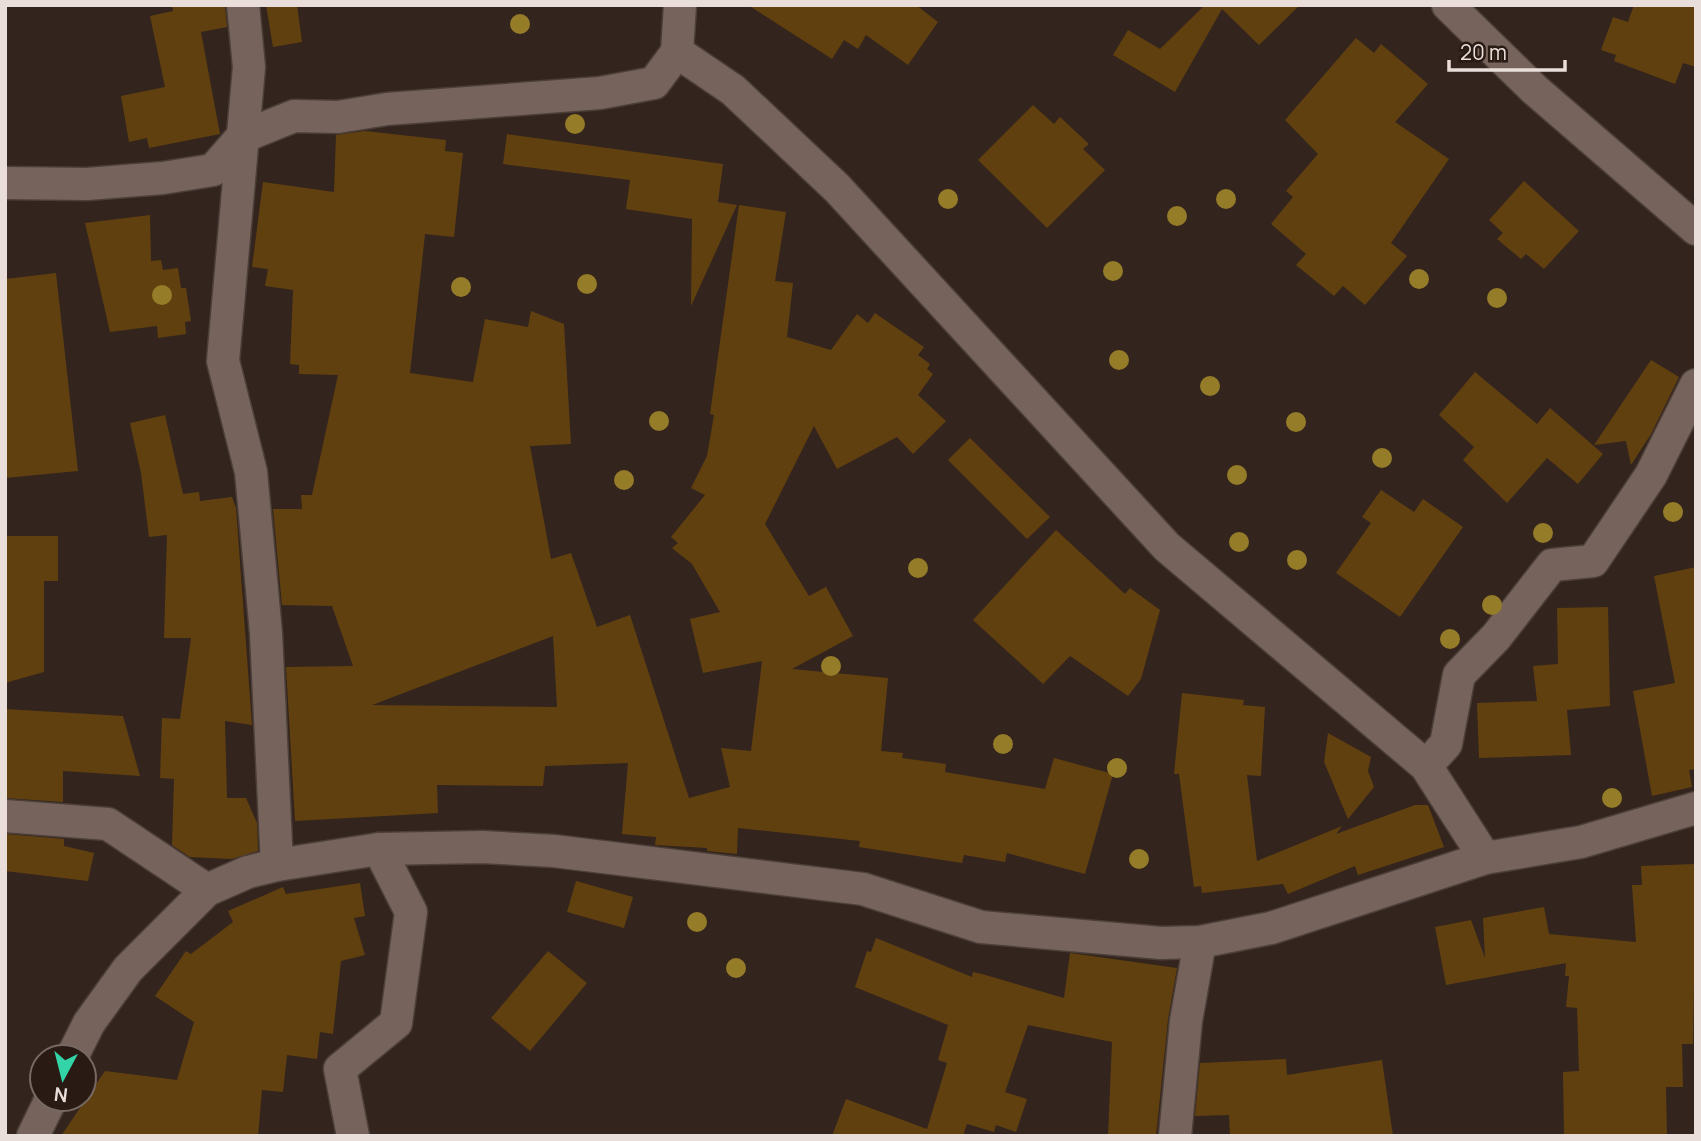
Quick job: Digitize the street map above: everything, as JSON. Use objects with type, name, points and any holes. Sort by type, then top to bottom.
[{"type":"street","points":[[243,5],[249,67],[223,361],[251,472],[267,633],[276,865]]},
{"type":"street","points":[[5,183],[87,184],[163,178],[213,170],[242,136],[294,116],[338,117],[387,109],[588,94],[654,83],[677,52],[680,5]]},
{"type":"street","points":[[1448,5],[1534,89],[1696,229]]},
{"type":"street","points":[[677,52],[733,90],[836,188],[1167,547],[1426,766],[1485,858]]},
{"type":"street","points":[[1426,766],[1446,744],[1459,675],[1496,637],[1552,565],[1593,561],[1651,475],[1696,385]]},
{"type":"street","points":[[79,1043],[89,1023],[128,968],[207,890],[248,872],[276,865],[379,849],[483,847],[554,851],[863,889],[981,927],[1161,943],[1200,942],[1271,928],[1485,858],[1581,842],[1696,808]]},
{"type":"street","points":[[5,816],[108,824],[207,890]]},
{"type":"street","points":[[353,1136],[340,1069],[396,1023],[411,912],[379,849]]},
{"type":"street","points":[[1175,1136],[1186,1021],[1200,942]]},
{"type":"street","points":[[33,1136],[44,1113]]},
{"type":"building","points":[[172,5],[225,5],[227,27],[201,32],[220,134],[149,148],[147,138],[129,142],[121,96],[165,87],[150,16],[173,11]]},
{"type":"building","points":[[266,5],[297,5],[302,42],[273,47]]},
{"type":"building","points":[[748,5],[916,5],[938,22],[908,65],[866,35],[858,49],[844,40],[832,59]]},
{"type":"building","points":[[1205,5],[1300,5],[1259,45],[1222,9],[1175,92],[1113,55],[1128,30],[1160,49]]},
{"type":"building","points":[[1634,5],[1696,5],[1696,67],[1683,63],[1675,84],[1614,61],[1616,55],[1601,50],[1613,17],[1628,22]]},
{"type":"building","points":[[1356,38],[1374,53],[1381,44],[1428,84],[1395,122],[1449,159],[1391,243],[1407,256],[1365,305],[1343,286],[1334,296],[1296,265],[1306,254],[1271,224],[1293,197],[1286,191],[1318,154],[1285,120]]},
{"type":"building","points":[[1033,105],[1054,124],[1060,117],[1089,144],[1083,149],[1105,170],[1047,228],[978,160]]},
{"type":"building","points":[[365,131],[446,140],[445,151],[463,153],[454,237],[425,234],[410,373],[473,382],[485,319],[528,327],[531,311],[564,324],[571,444],[530,446],[551,559],[571,553],[597,627],[630,615],[689,798],[730,787],[721,748],[751,751],[762,661],[703,673],[690,619],[720,612],[692,564],[672,548],[678,543],[671,537],[705,495],[691,488],[707,456],[714,415],[710,414],[739,205],[786,212],[775,281],[793,283],[787,337],[831,350],[857,314],[868,323],[875,313],[924,347],[918,355],[930,364],[927,369],[933,374],[918,395],[946,421],[913,454],[897,437],[837,469],[814,426],[765,524],[809,596],[826,587],[853,636],[792,669],[888,678],[881,751],[903,753],[902,758],[946,764],[945,772],[1045,789],[1054,758],[1113,774],[1085,874],[1007,853],[1005,862],[964,855],[962,863],[859,847],[860,841],[738,828],[737,854],[707,851],[707,848],[655,845],[656,837],[622,834],[628,763],[545,766],[543,786],[437,785],[438,813],[295,821],[286,667],[353,666],[332,606],[282,605],[273,509],[302,509],[301,495],[312,495],[338,375],[299,374],[299,365],[290,364],[293,290],[265,286],[268,269],[252,267],[263,182],[334,192],[336,135]],"holes":[[[553,636],[557,707],[372,705]]]},
{"type":"building","points":[[507,134],[723,164],[718,202],[737,205],[691,306],[692,219],[626,209],[630,180],[503,164]]},
{"type":"building","points":[[1524,181],[1579,231],[1544,269],[1526,254],[1521,259],[1497,239],[1503,233],[1489,220]]},
{"type":"building","points":[[150,215],[151,261],[161,260],[163,270],[178,268],[181,288],[186,288],[191,321],[185,322],[186,334],[158,338],[157,326],[110,332],[85,223]]},
{"type":"building","points":[[56,273],[78,471],[5,478],[5,279]]},
{"type":"building","points":[[1651,360],[1679,377],[1651,434],[1631,465],[1626,441],[1594,445]]},
{"type":"building","points":[[1475,372],[1537,424],[1550,408],[1603,454],[1578,484],[1547,458],[1507,503],[1463,460],[1474,447],[1439,415]]},
{"type":"building","points":[[165,415],[183,494],[199,492],[200,501],[232,497],[236,508],[252,725],[225,721],[227,798],[246,798],[257,823],[258,851],[232,859],[190,857],[172,845],[174,779],[160,778],[162,718],[180,719],[191,638],[164,638],[167,535],[149,537],[141,473],[130,423]]},
{"type":"building","points":[[970,438],[1050,517],[1027,539],[948,460]]},
{"type":"building","points":[[1381,490],[1414,512],[1423,499],[1463,527],[1400,617],[1336,573],[1371,523],[1362,517]]},
{"type":"building","points":[[1056,530],[1125,594],[1130,588],[1160,610],[1141,679],[1128,696],[1070,656],[1043,684],[973,620]]},
{"type":"building","points":[[5,536],[58,536],[58,581],[44,581],[44,672],[5,683]]},
{"type":"building","points":[[1696,567],[1696,769],[1689,770],[1692,787],[1652,796],[1633,691],[1675,683],[1654,576]]},
{"type":"building","points":[[1608,607],[1610,706],[1567,710],[1571,755],[1479,758],[1477,703],[1537,701],[1533,666],[1558,664],[1557,608]]},
{"type":"building","points":[[1182,693],[1244,700],[1243,705],[1265,707],[1261,776],[1247,775],[1257,861],[1342,826],[1336,834],[1415,805],[1428,805],[1444,847],[1358,875],[1355,866],[1288,894],[1283,884],[1202,893],[1201,886],[1194,887],[1179,774],[1174,774]]},
{"type":"building","points":[[5,709],[123,716],[140,776],[63,771],[63,802],[5,798]]},
{"type":"building","points":[[1328,733],[1371,757],[1368,771],[1374,787],[1348,819],[1324,762]]},
{"type":"building","points":[[5,834],[64,839],[64,846],[94,853],[88,881],[5,871]]},
{"type":"building","points":[[1696,864],[1693,1044],[1682,1044],[1683,1087],[1666,1087],[1667,1136],[1564,1136],[1563,1072],[1579,1071],[1577,1008],[1566,1007],[1569,976],[1565,976],[1566,963],[1446,985],[1435,927],[1471,920],[1485,958],[1483,918],[1544,907],[1549,934],[1636,942],[1632,885],[1642,885],[1641,866]]},
{"type":"building","points":[[576,881],[633,897],[624,928],[567,912]]},
{"type":"building","points":[[360,883],[365,916],[354,918],[365,955],[341,961],[333,1034],[320,1032],[317,1059],[287,1055],[283,1092],[262,1090],[258,1136],[61,1136],[77,1113],[98,1113],[98,1081],[105,1071],[177,1080],[194,1022],[155,996],[186,951],[191,954],[233,922],[228,911],[283,887],[286,894]]},
{"type":"building","points":[[876,938],[972,977],[973,972],[982,974],[1064,998],[1070,953],[1177,968],[1168,1019],[1156,1136],[1108,1136],[1112,1042],[1028,1025],[1005,1092],[1027,1099],[1016,1132],[996,1125],[994,1132],[967,1124],[963,1136],[832,1136],[846,1099],[927,1129],[947,1063],[938,1060],[948,1025],[855,987],[867,951],[871,952]]},
{"type":"building","points":[[548,951],[587,983],[530,1051],[491,1018]]},
{"type":"building","points":[[1286,1059],[1287,1075],[1382,1060],[1393,1136],[1230,1136],[1229,1115],[1195,1116],[1200,1063]]}]
